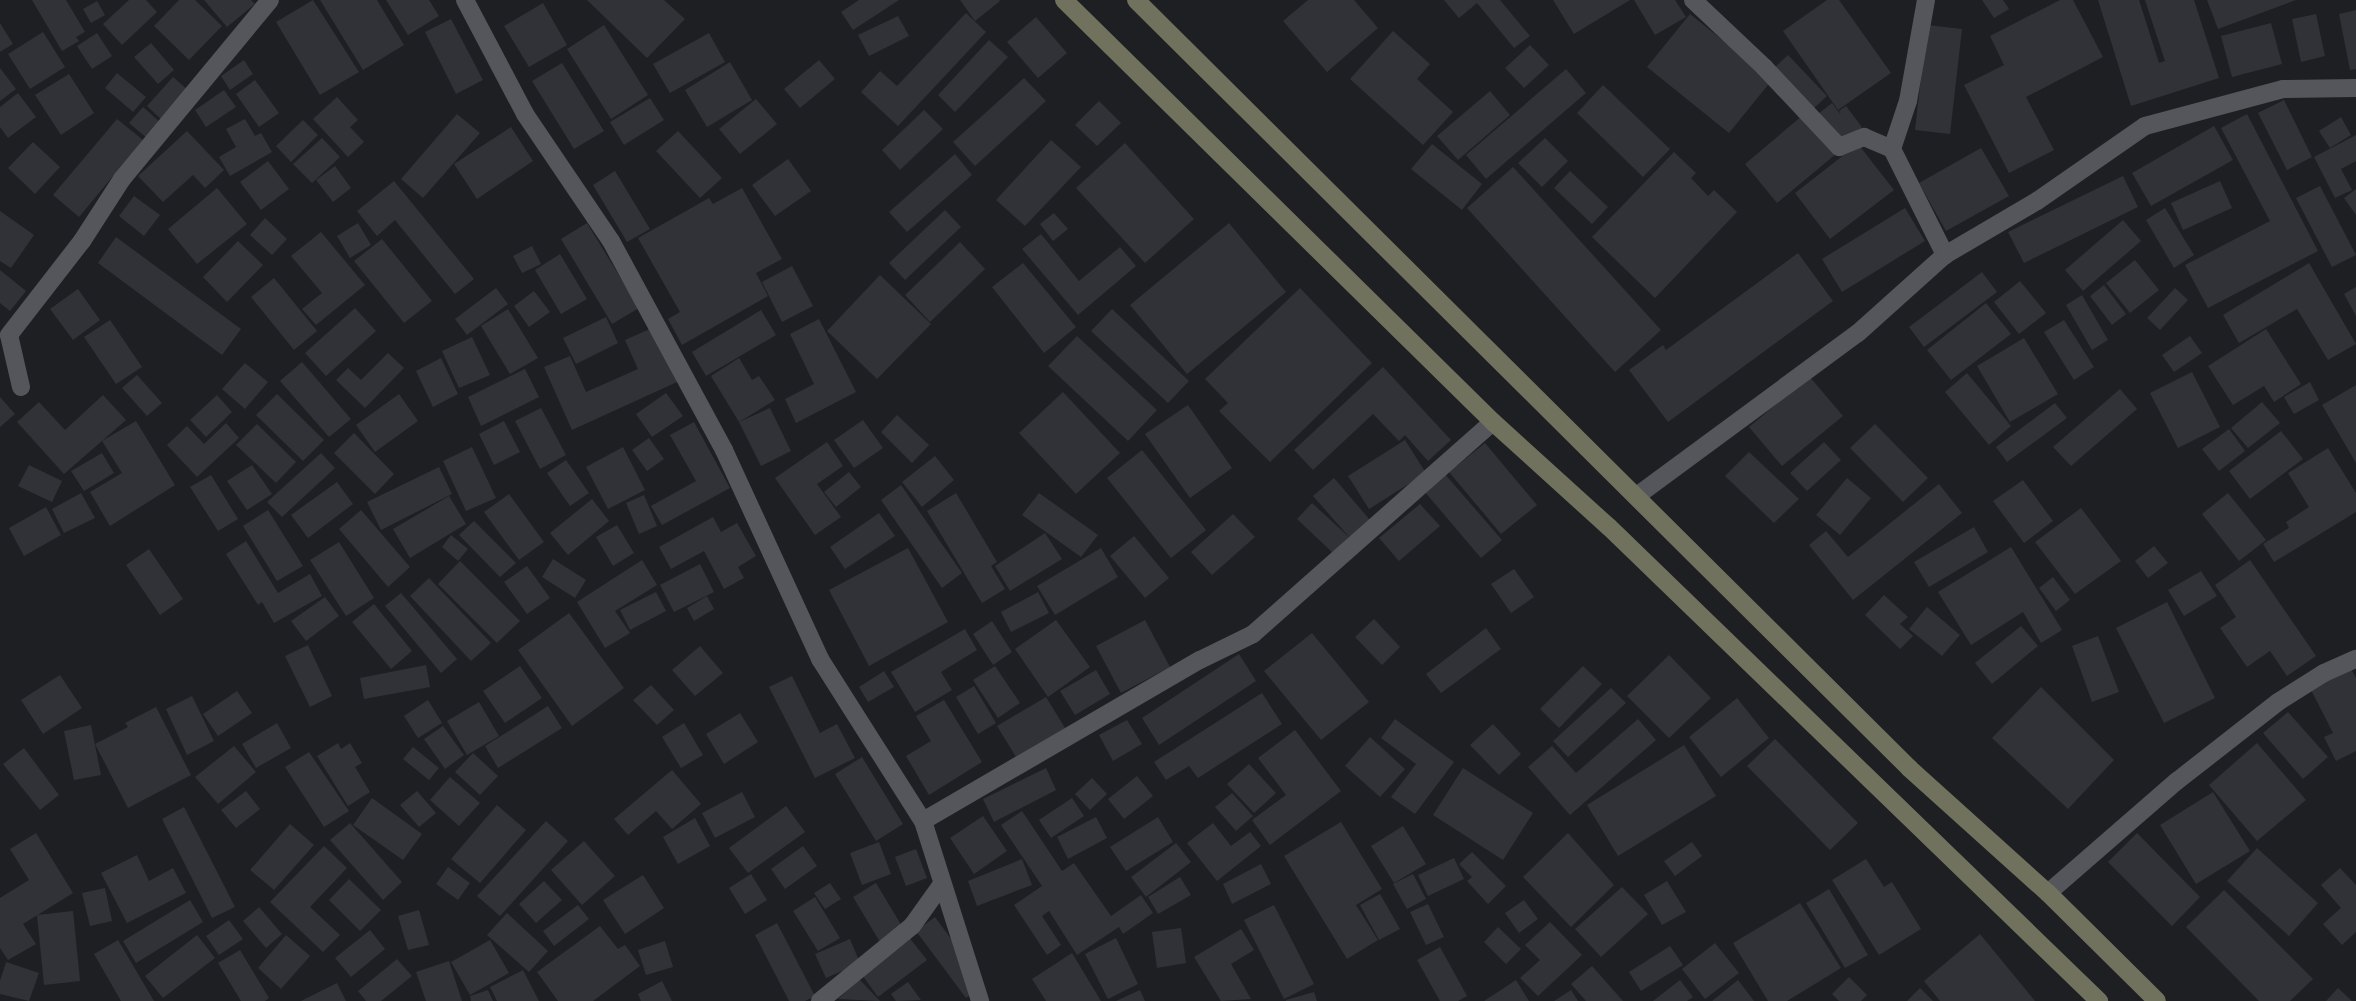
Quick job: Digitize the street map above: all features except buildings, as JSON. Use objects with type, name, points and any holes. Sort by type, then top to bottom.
[{"type":"street","points":[[21,387],[9,335],[82,241],[122,179],[270,0]]},
{"type":"street","points":[[465,0],[525,114],[611,241],[718,439],[820,659],[923,821],[980,1001]]},
{"type":"street","points":[[1064,0],[1493,422],[1609,527],[2099,1001]]},
{"type":"street","points":[[1136,0],[1638,495],[1909,768],[2048,893],[2157,1001]]},
{"type":"street","points":[[1693,0],[1764,67],[1839,148],[1864,137],[1892,149],[1945,255]]},
{"type":"street","points":[[1892,149],[1908,101],[1926,0]]},
{"type":"street","points":[[1638,495],[1858,333],[1945,255],[2037,201],[2145,126],[2283,89],[2356,88]]},
{"type":"street","points":[[923,821],[1200,660],[1253,634],[1493,422]]},
{"type":"street","points":[[2048,893],[2177,781],[2278,702],[2324,673],[2356,659]]},
{"type":"street","points":[[820,1001],[912,926],[942,884]]}]
